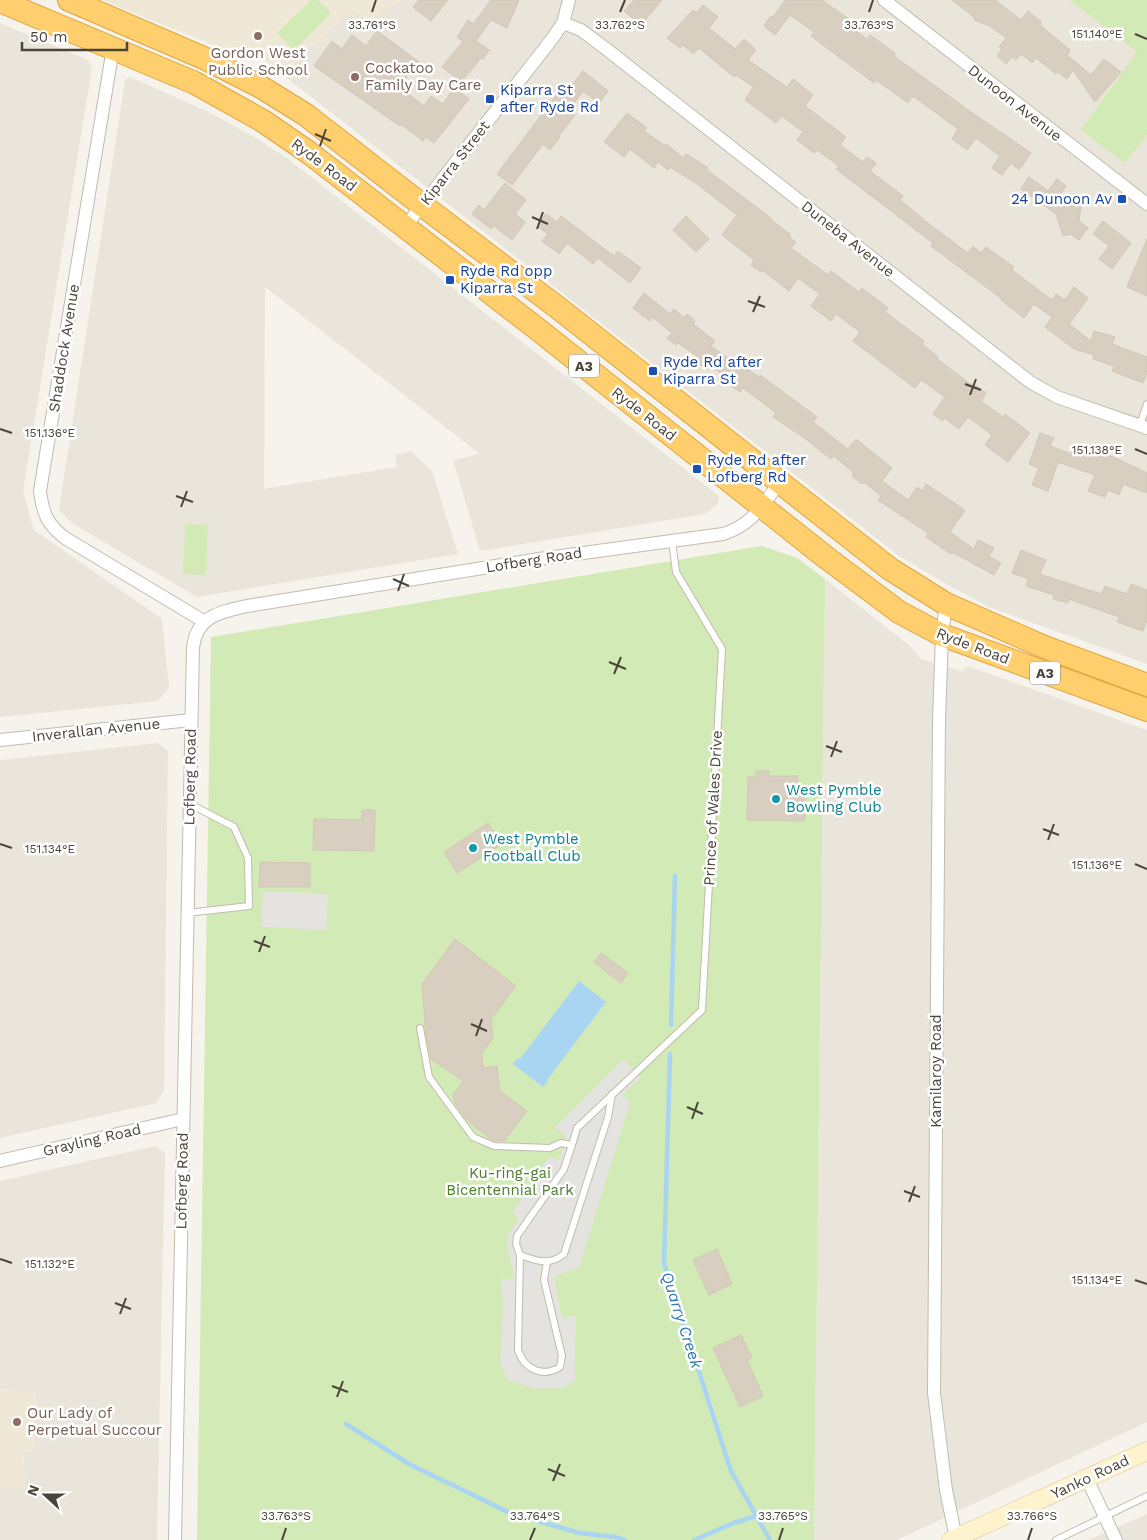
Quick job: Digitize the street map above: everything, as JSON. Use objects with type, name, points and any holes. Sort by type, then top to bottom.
[{"type":"highway","name":"Ryde Road","points":[[69,0],[206,59],[260,87],[306,115],[557,307],[890,569],[946,604],[1042,646],[1147,685]]},
{"type":"highway","name":"Ryde Road","points":[[0,1],[195,83],[263,121],[308,152],[899,612],[942,635],[1147,710]]},
{"type":"main road","name":"Yanko Road","points":[[954,1539],[1147,1451]]},
{"type":"street","name":"Kiparra Street","points":[[405,227],[552,39],[563,23],[569,0]]},
{"type":"street","name":"Dunoon Avenue","points":[[884,0],[1147,204]]},
{"type":"street","name":"Duneba Avenue","points":[[563,23],[581,30],[605,48],[1030,382],[1057,397],[1143,427]]},
{"type":"street","name":"Shaddock Avenue","points":[[113,48],[40,491],[42,505],[46,518],[53,529],[65,538],[205,622]]},
{"type":"street","name":"Lofberg Road","points":[[175,1540],[191,720],[194,638],[197,630],[205,622],[224,611],[246,606],[539,559],[723,534],[742,526],[753,517],[779,483]]},
{"type":"street","name":"Kamilaroy Road","points":[[946,604],[942,635],[939,739],[934,1393],[954,1539]]},
{"type":"street","name":"Inverallan Avenue","points":[[0,740],[191,720]]},
{"type":"street","name":"Grayling Road","points":[[0,1160],[183,1118]]},
{"type":"street","points":[[1087,1480],[1116,1540]]},
{"type":"lane","points":[[1143,427],[1147,404]]},
{"type":"lane","name":"Prince of Wales Drive","points":[[547,1262],[544,1280],[562,1356],[560,1367],[551,1372],[542,1372],[530,1368],[521,1361],[518,1350],[520,1255],[516,1244],[517,1236],[564,1169],[577,1128],[702,1010],[722,649],[676,572],[672,541]]},
{"type":"lane","points":[[187,913],[249,906],[248,858],[234,827],[190,804]]},
{"type":"lane","points":[[420,1028],[429,1077],[473,1138],[494,1146],[550,1148],[561,1143],[572,1145]]},
{"type":"lane","points":[[520,1255],[536,1261],[547,1262],[557,1260],[564,1254],[608,1117],[612,1094]]},
{"type":"lane","points":[[1056,1540],[1147,1496]]},
{"type":"shaded area","name":"Gordon West Public School","points":[[102,0],[402,0],[368,23],[352,9],[283,75],[251,50],[242,57]]},
{"type":"shaded area","points":[[111,0],[1069,0],[1137,52],[1125,163],[1147,135],[1147,664],[989,607],[899,556],[251,50]]},
{"type":"shaded area","points":[[0,23],[88,60],[92,68],[23,491],[34,530],[162,619],[169,687],[158,701],[0,717]]},
{"type":"shaded area","points":[[130,77],[209,112],[256,138],[288,159],[719,496],[718,504],[705,514],[480,551],[453,460],[480,454],[265,287],[264,489],[397,467],[395,455],[411,451],[432,471],[458,554],[197,597],[73,524],[59,510],[125,80]]},
{"type":"shaded area","points":[[825,579],[910,646],[921,659],[962,671],[968,666],[1147,730],[1147,1422],[897,1540],[814,1540]]},
{"type":"shaded area","points":[[158,743],[168,751],[164,1090],[157,1103],[0,1138],[0,760]]},
{"type":"shaded area","points":[[263,891],[328,894],[327,930],[261,927]]},
{"type":"shaded area","points":[[623,1059],[641,1077],[622,1096],[631,1100],[579,1267],[554,1277],[562,1318],[576,1316],[575,1380],[563,1388],[536,1389],[508,1380],[500,1362],[503,1305],[501,1279],[514,1279],[507,1249],[508,1235],[519,1218],[512,1213],[549,1157],[560,1160],[566,1137],[555,1127]]},
{"type":"shaded area","points":[[155,1146],[165,1153],[157,1540],[0,1540],[0,1489],[25,1486],[23,1452],[34,1450],[36,1393],[0,1389],[0,1181]]},
{"type":"shaded area","name":"Our Lady of Perpetual Succour","points":[[0,1389],[36,1393],[34,1451],[23,1453],[25,1487],[0,1489]]},
{"type":"shaded area","points":[[1147,1514],[1147,1540],[1089,1540],[1145,1515]]},
{"type":"green space","points":[[311,0],[318,0],[331,13],[294,50],[277,33]]},
{"type":"green space","points":[[1069,0],[1147,0],[1147,135],[1125,163],[1081,130],[1137,52]]},
{"type":"green space","points":[[185,524],[208,525],[206,575],[183,574]]},
{"type":"green space","name":"Ku-ring-gai Bicentennial Park","points":[[762,546],[797,558],[825,579],[814,1540],[197,1540],[211,637]]},
{"type":"water","points":[[579,981],[606,1002],[543,1087],[513,1064],[518,1058],[520,1059]]},
{"type":"building","points":[[419,0],[448,0],[431,21],[413,7]]},
{"type":"building","points":[[491,0],[519,0],[507,28],[491,20],[476,41],[489,50],[461,82],[442,67],[463,41],[457,37],[468,20],[473,24]]},
{"type":"building","points":[[634,0],[662,0],[641,25],[624,11]]},
{"type":"building","points":[[785,0],[822,0],[849,19],[846,24],[867,39],[870,35],[895,53],[894,56],[1031,153],[1019,170],[1011,163],[1002,175],[992,168],[1000,156],[976,138],[967,150],[952,139],[958,129],[913,96],[908,103],[876,80],[874,83],[811,36],[814,32],[790,15],[775,35],[764,26]]},
{"type":"building","points":[[952,0],[995,0],[1021,20],[1028,11],[1041,22],[1040,25],[1070,50],[1067,55],[1091,75],[1104,59],[1121,72],[1095,102],[1073,70],[1067,79],[1058,72],[1056,74],[1036,58],[1032,63],[1021,54],[1016,60],[1012,57],[1006,64],[997,56],[1002,49],[999,47],[1006,38],[990,26],[974,20],[975,18]]},
{"type":"building","points":[[703,5],[718,17],[709,28],[735,49],[744,39],[756,50],[748,60],[787,87],[793,79],[813,95],[805,106],[846,137],[840,145],[863,162],[867,157],[876,163],[870,171],[903,196],[900,200],[933,227],[968,253],[973,246],[981,253],[986,247],[1014,267],[1012,270],[1052,300],[1056,294],[1065,300],[1074,287],[1088,298],[1069,324],[1091,341],[1094,331],[1115,337],[1112,344],[1147,357],[1147,373],[1143,383],[1112,371],[1114,366],[1093,359],[1094,355],[1074,349],[1045,327],[1052,317],[1034,304],[1024,318],[1002,299],[931,246],[933,243],[836,169],[839,166],[817,150],[814,153],[797,140],[803,132],[782,116],[776,123],[745,100],[753,87],[736,75],[734,77],[699,48],[693,54],[683,45],[680,48],[667,38],[693,10],[697,13]]},
{"type":"building","points":[[377,31],[426,67],[420,76],[412,70],[399,87],[424,106],[431,96],[443,104],[454,88],[469,99],[434,143],[426,137],[423,141],[401,124],[400,126],[314,66],[332,41],[342,49],[352,35],[366,46]]},
{"type":"building","points":[[583,71],[608,91],[599,103],[583,91],[569,110],[575,115],[560,137],[550,150],[543,144],[512,185],[497,174],[557,94],[562,98]]},
{"type":"building","points":[[627,113],[647,128],[644,131],[665,146],[666,144],[684,158],[686,154],[708,168],[707,170],[771,218],[790,234],[789,237],[796,242],[791,248],[828,275],[831,271],[859,292],[862,288],[888,308],[885,312],[924,341],[922,344],[938,357],[937,359],[973,386],[974,384],[986,393],[981,401],[1003,417],[1005,414],[1030,433],[1008,462],[985,445],[992,435],[968,417],[959,429],[944,418],[942,421],[933,414],[945,397],[921,380],[915,388],[853,341],[860,332],[836,314],[831,321],[811,306],[820,294],[798,278],[789,291],[762,270],[761,272],[751,265],[754,260],[722,235],[737,215],[697,184],[670,167],[668,170],[658,162],[654,168],[630,149],[624,157],[604,142]]},
{"type":"building","points":[[1029,177],[1048,191],[1057,179],[1066,186],[1059,196],[1082,199],[1079,221],[1088,228],[1079,240],[1070,234],[1063,236],[1056,214],[1021,189]]},
{"type":"building","points":[[505,183],[526,200],[515,214],[525,222],[512,240],[494,226],[491,229],[472,214],[479,205],[484,210]]},
{"type":"building","points":[[546,214],[557,222],[561,216],[614,256],[618,251],[641,268],[630,283],[598,258],[593,264],[567,243],[559,254],[542,241],[548,234],[537,226]]},
{"type":"building","points":[[686,216],[709,239],[696,252],[673,230]]},
{"type":"building","points":[[1103,221],[1131,243],[1112,269],[1099,259],[1109,246],[1093,234]]},
{"type":"building","points":[[1147,239],[1147,296],[1127,287]]},
{"type":"building","points":[[644,293],[670,314],[674,309],[684,318],[687,314],[695,321],[693,324],[715,341],[711,346],[743,369],[745,367],[759,377],[760,375],[817,417],[813,422],[848,449],[856,439],[892,468],[882,481],[908,500],[917,487],[922,491],[926,484],[965,510],[950,532],[974,549],[978,540],[994,548],[989,556],[1001,563],[994,575],[952,552],[951,554],[926,537],[928,533],[878,500],[881,496],[864,482],[862,484],[852,476],[854,473],[834,456],[831,459],[773,417],[776,413],[743,388],[740,392],[731,386],[734,383],[711,366],[708,370],[698,363],[701,359],[678,343],[676,345],[667,338],[672,333],[652,317],[650,321],[633,308]]},
{"type":"building","points":[[1040,433],[1054,438],[1050,446],[1071,454],[1074,444],[1113,457],[1147,473],[1147,493],[1123,484],[1119,495],[1108,490],[1105,497],[1088,491],[1095,475],[1058,462],[1048,491],[1032,485],[1039,468],[1029,464]]},
{"type":"building","points":[[1021,550],[1046,560],[1040,574],[1101,594],[1105,586],[1127,594],[1131,584],[1147,590],[1147,620],[1143,631],[1117,622],[1119,617],[1069,599],[1068,603],[1053,599],[1054,595],[1026,586],[1028,579],[1012,573]]},
{"type":"building","name":"West Pymble Bowling Club","points":[[756,771],[769,771],[769,776],[798,776],[798,786],[805,785],[805,821],[747,820],[748,777],[756,777]]},
{"type":"building","points":[[362,810],[375,810],[374,851],[313,850],[314,819],[362,820]]},
{"type":"building","name":"West Pymble Football Club","points":[[488,823],[502,844],[457,873],[444,852]]},
{"type":"building","points":[[260,862],[310,863],[310,887],[259,887]]},
{"type":"building","points":[[455,939],[516,986],[491,1019],[493,1038],[482,1053],[483,1068],[497,1066],[500,1091],[527,1111],[504,1141],[492,1140],[468,1121],[455,1103],[453,1095],[463,1081],[431,1059],[426,1034],[422,984]]},
{"type":"building","points":[[601,953],[628,973],[621,983],[594,962]]},
{"type":"building","points":[[717,1249],[732,1284],[709,1295],[693,1260]]},
{"type":"building","points":[[741,1335],[752,1358],[747,1360],[763,1396],[740,1407],[713,1348]]},
{"type":"waterway","name":"Quarry Creek","points":[[671,1025],[675,876]]},
{"type":"waterway","name":"Quarry Creek","points":[[670,1054],[664,1263],[731,1471],[770,1540]]},
{"type":"waterway","points":[[346,1424],[409,1464],[512,1514],[580,1533],[625,1540]]},
{"type":"waterway","points":[[694,1540],[756,1516]]},
{"type":"place","name":"Gordon West Public School","points":[[258,36]]},
{"type":"place","name":"Cockatoo Family Day Care","points":[[355,77]]},
{"type":"place","name":"Kiparra St after Ryde Rd","points":[[490,99]]},
{"type":"place","name":"24 Dunoon Av","points":[[1122,199]]},
{"type":"place","name":"Ryde Rd opp Kiparra St","points":[[450,280]]},
{"type":"place","name":"Ryde Rd after Kiparra St","points":[[653,371]]},
{"type":"place","name":"Ryde Rd after Lofberg Rd","points":[[697,469]]},
{"type":"place","name":"West Pymble Bowling Club","points":[[776,799]]},
{"type":"place","name":"West Pymble Football Club","points":[[473,848]]},
{"type":"place","name":"Our Lady of Perpetual Succour","points":[[17,1422]]}]
